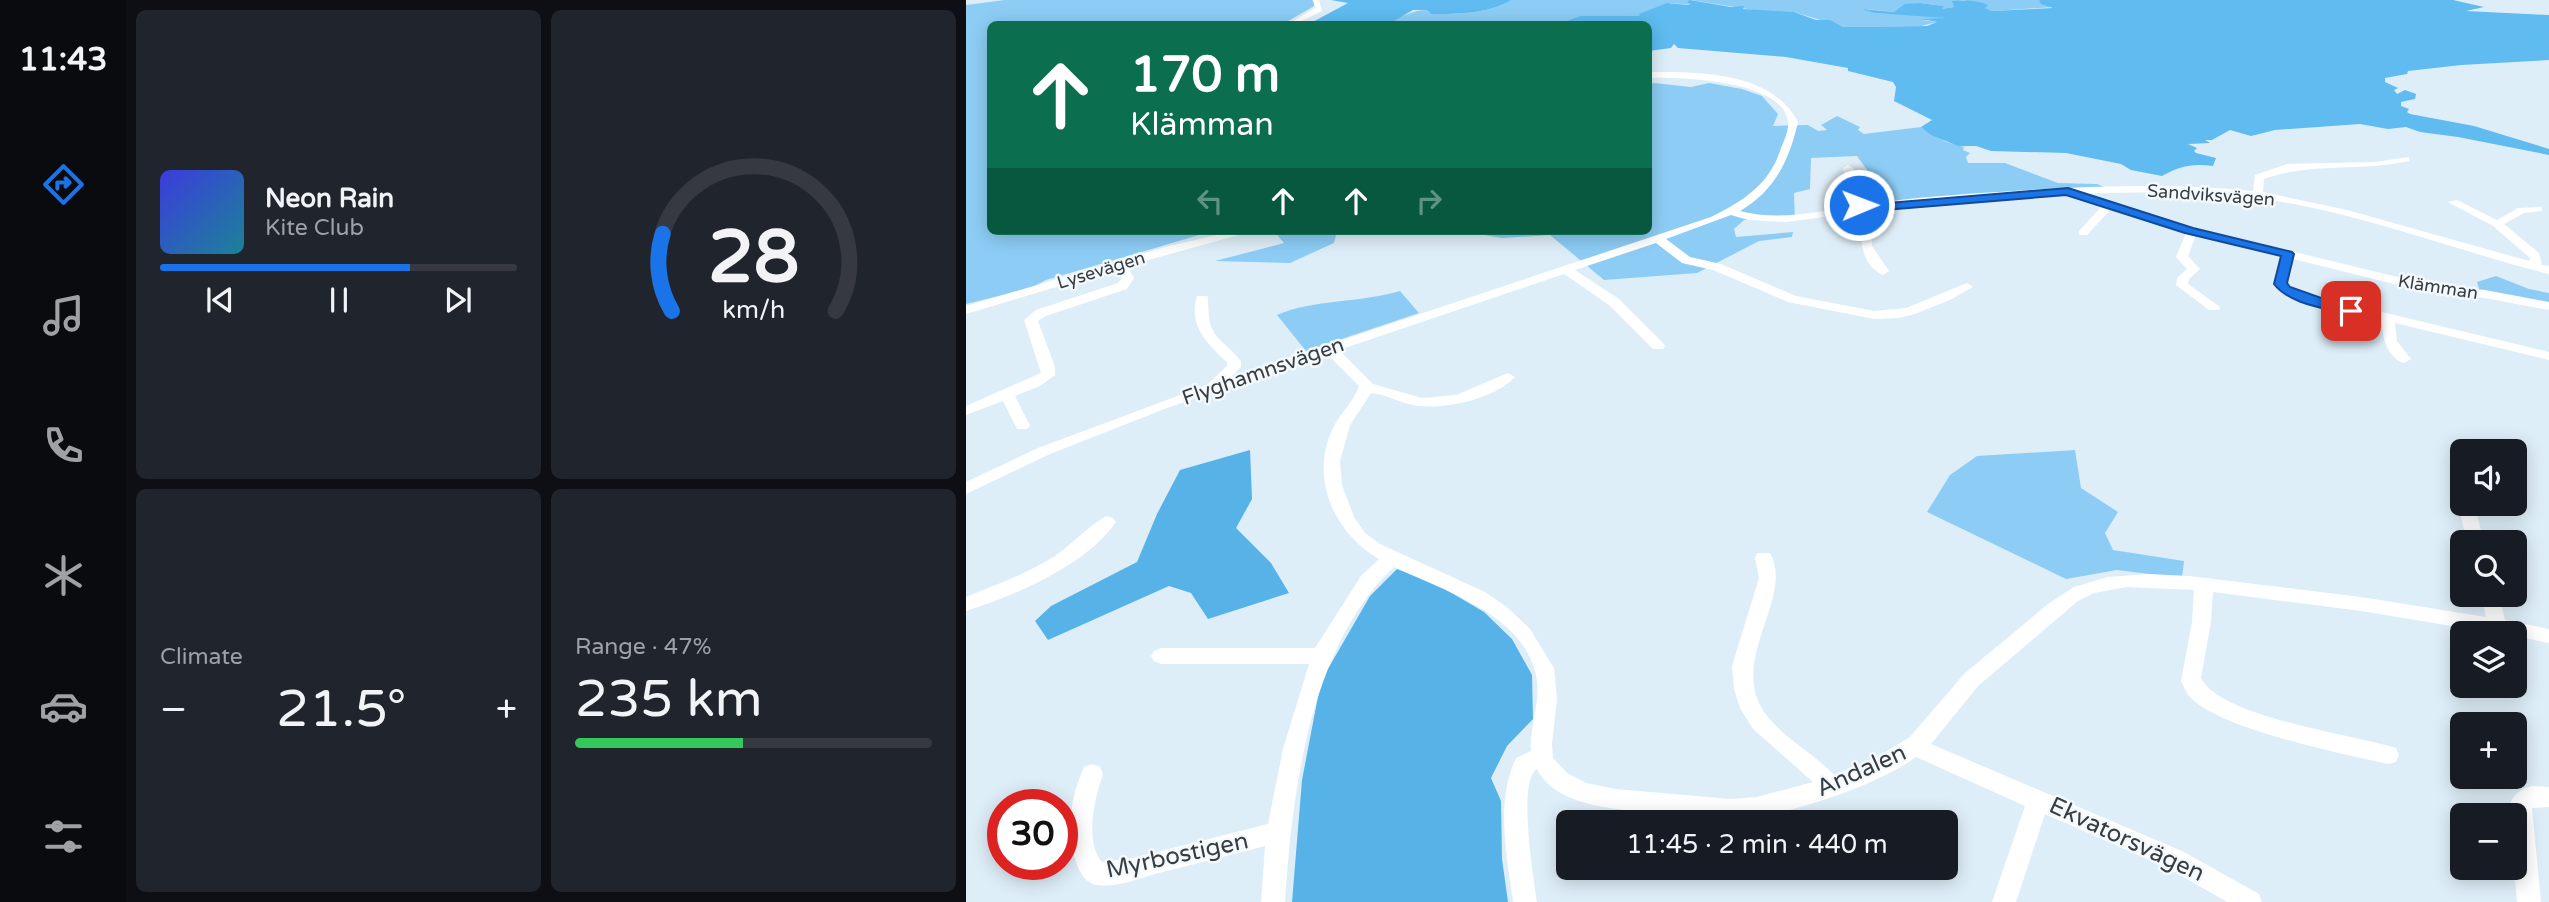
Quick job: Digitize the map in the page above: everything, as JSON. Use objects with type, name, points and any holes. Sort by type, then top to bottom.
[{"type":"street","points":[[1297,21],[1319,9],[1316,0]]},
{"type":"street","name":"Flyghamnsvägen","points":[[966,489],[1080,436],[1731,212],[1754,198],[1776,176],[1793,122],[1790,112],[1769,94],[1743,85],[1694,76],[1652,75]]},
{"type":"street","points":[[2258,195],[2259,177],[2277,169],[2298,166],[2375,165],[2405,159]]},
{"type":"street","points":[[1848,168],[1863,208],[1867,249],[1883,271]]},
{"type":"street","name":"Sandviksvägen","points":[[1731,212],[1780,218],[1863,208],[2068,191],[2172,190],[2258,195],[2411,231],[2531,266],[2549,268]]},
{"type":"street","name":"Klämman","points":[[2068,191],[2192,231],[2422,287],[2485,294],[2549,306]]},
{"type":"street","points":[[2453,202],[2497,224],[2535,256],[2537,261],[2531,266]]},
{"type":"street","points":[[2083,233],[2108,206]]},
{"type":"street","points":[[2497,224],[2522,210],[2538,209]]},
{"type":"street","points":[[2192,231],[2182,257],[2194,269],[2183,278],[2182,285],[2214,307]]},
{"type":"street","name":"Lysevägen","points":[[966,310],[1232,235]]},
{"type":"street","points":[[1658,239],[1686,260],[1717,267],[1793,299],[1874,315],[1892,315],[1912,310],[1967,287]]},
{"type":"street","name":"Klämman","points":[[2288,254],[2281,284],[2287,291],[2388,320],[2547,356]]},
{"type":"street","points":[[966,411],[1048,375],[1048,367],[1031,320],[1034,316],[1123,286],[1128,278],[1120,265]]},
{"type":"street","points":[[1566,270],[1614,302],[1658,346]]},
{"type":"street","points":[[1202,299],[1202,324],[1212,341],[1234,361],[1234,367],[1212,386],[1214,388]]},
{"type":"street","name":"Klämman","points":[[2388,320],[2390,342],[2404,359]]},
{"type":"street","points":[[1330,349],[1365,381],[1367,389],[1338,434],[1332,459],[1332,481],[1352,528],[1375,548],[1472,593],[1497,609],[1536,652],[1545,671],[1548,699],[1539,746],[1541,757],[1524,765],[1518,780],[1518,853],[1524,902]]},
{"type":"street","points":[[1367,389],[1381,389],[1408,400],[1439,402],[1472,396],[1508,377]]},
{"type":"street","points":[[1007,395],[1022,426]]},
{"type":"street","points":[[966,604],[1013,587],[1047,569],[1091,540],[1107,522]]},
{"type":"street","name":"Myrbostigen","points":[[1273,902],[1278,832],[1294,749],[1321,656],[1367,581],[1393,557]]},
{"type":"street","points":[[1765,557],[1768,578],[1742,666],[1741,681],[1747,704],[1759,724],[1819,772],[1830,786]]},
{"type":"street","name":"Andalen","points":[[1541,757],[1556,778],[1572,788],[1624,799],[1740,808],[1781,803],[1891,760],[1916,745],[1963,687],[2009,647],[2079,593],[2119,582],[2203,585],[2398,608],[2474,621]]},
{"type":"street","points":[[2203,585],[2202,616],[2191,679],[2196,691],[2213,703],[2288,732],[2388,755]]},
{"type":"street","name":"Andalen","points":[[2527,631],[2549,636]]},
{"type":"street","points":[[1161,656],[1321,656]]},
{"type":"street","name":"Ekvatorsvägen","points":[[1916,745],[2176,859],[2250,902]]},
{"type":"street","name":"Myrbostigen","points":[[1092,774],[1083,797],[1083,854],[1088,866],[1097,874],[1133,869],[1278,832]]},
{"type":"street","points":[[2529,902],[2520,804],[2531,796],[2549,797]]},
{"type":"street","name":"Ekvatorsvägen","points":[[2004,902],[2039,799]]},
{"type":"shaded area","points":[[1005,0],[1312,0],[1316,5],[1288,21],[987,21],[987,235],[1199,235],[1046,280],[1031,288],[966,304],[966,5]]},
{"type":"shaded area","points":[[1331,0],[1512,0],[1503,5],[1473,12],[1431,14],[1427,10],[1413,10],[1394,21],[1315,21],[1348,3]]},
{"type":"shaded area","points":[[1512,0],[1691,0],[1692,5],[1670,3],[1640,14],[1641,16],[1580,16],[1566,21],[1391,21],[1427,10],[1431,14],[1452,14],[1503,5]]},
{"type":"shaded area","points":[[1690,0],[1731,7],[1744,6],[1743,9],[1794,12],[1816,20],[1830,20],[1843,27],[1927,26],[1937,22],[1922,19],[1945,18],[1875,13],[1862,9],[1894,12],[1905,4],[1920,3],[1944,6],[1942,9],[1954,7],[1952,1],[1962,0],[1984,3],[1988,5],[1985,8],[1992,11],[2053,8],[2041,4],[2039,0],[2453,0],[2484,7],[2466,11],[2549,15],[2549,60],[2408,71],[2407,74],[2385,78],[2385,82],[2398,88],[2394,90],[2397,94],[2405,90],[2416,94],[2415,99],[2401,102],[2401,106],[2409,109],[2407,112],[2410,114],[2474,126],[2549,149],[2549,155],[2420,132],[2406,127],[2388,129],[2360,124],[2275,130],[2251,136],[2230,130],[2212,140],[2205,140],[2210,143],[2188,144],[2197,148],[2194,151],[2196,153],[2216,158],[2213,166],[2186,166],[2162,176],[2131,170],[2121,164],[2066,153],[1991,151],[1976,146],[1958,146],[1931,135],[1921,127],[1932,120],[1894,101],[1896,87],[1893,82],[1848,71],[1848,68],[1786,57],[1678,48],[1674,44],[1671,48],[1652,51],[1652,21],[1566,21],[1580,16],[1640,16],[1639,14],[1667,3],[1691,4],[1687,2]]},
{"type":"shaded area","points":[[1691,0],[1963,0],[1954,3],[1955,7],[1942,9],[1943,6],[1920,3],[1905,5],[1894,12],[1866,9],[1875,13],[1948,19],[1923,20],[1937,22],[1921,26],[1843,27],[1794,12],[1760,11]]},
{"type":"shaded area","points":[[1964,0],[2039,0],[2042,4],[2054,7],[1992,11]]},
{"type":"shaded area","points":[[1709,83],[1742,89],[1762,96],[1778,114],[1773,126],[1808,125],[1818,131],[1827,130],[1821,125],[1837,116],[1860,127],[1858,130],[1864,134],[1921,127],[1946,142],[1964,147],[1963,150],[1970,153],[1966,157],[1968,163],[2005,163],[2058,183],[2097,184],[2107,188],[1869,205],[1861,191],[1870,189],[1867,170],[1857,156],[1811,158],[1810,189],[1794,193],[1795,220],[1744,220],[1734,229],[1736,237],[1793,232],[1792,237],[1759,241],[1697,273],[1604,280],[1550,235],[1652,235],[1652,84],[1691,87]]},
{"type":"shaded area","points":[[1277,235],[1336,235],[1334,243],[1290,263],[1215,261],[1284,243]]},
{"type":"shaded area","points":[[1484,235],[1550,235],[1502,238]]},
{"type":"shaded area","points":[[2496,276],[2529,289],[2549,293],[2549,303],[2480,292],[2477,282]]},
{"type":"shaded area","points":[[1400,291],[1419,313],[1306,351],[1277,315],[1306,306]]},
{"type":"shaded area","points":[[1250,450],[1252,499],[1236,528],[1271,563],[1289,593],[1208,619],[1191,593],[1169,586],[1048,640],[1035,621],[1051,606],[1137,562],[1157,514],[1180,470]]},
{"type":"shaded area","points":[[2075,450],[2081,488],[2118,512],[2105,533],[2113,550],[2184,561],[2182,578],[2117,570],[2066,579],[1927,512],[1950,475],[1977,456]]},
{"type":"shaded area","points":[[1397,569],[1433,582],[1484,612],[1512,639],[1532,675],[1533,719],[1507,746],[1491,778],[1501,801],[1502,859],[1508,902],[1292,902],[1302,780],[1321,681],[1370,596]]},
{"type":"route","points":[[1859,205],[1860,208],[2068,191],[2073,195],[2189,230],[2288,254],[2282,287],[2298,296],[2351,311]]}]
